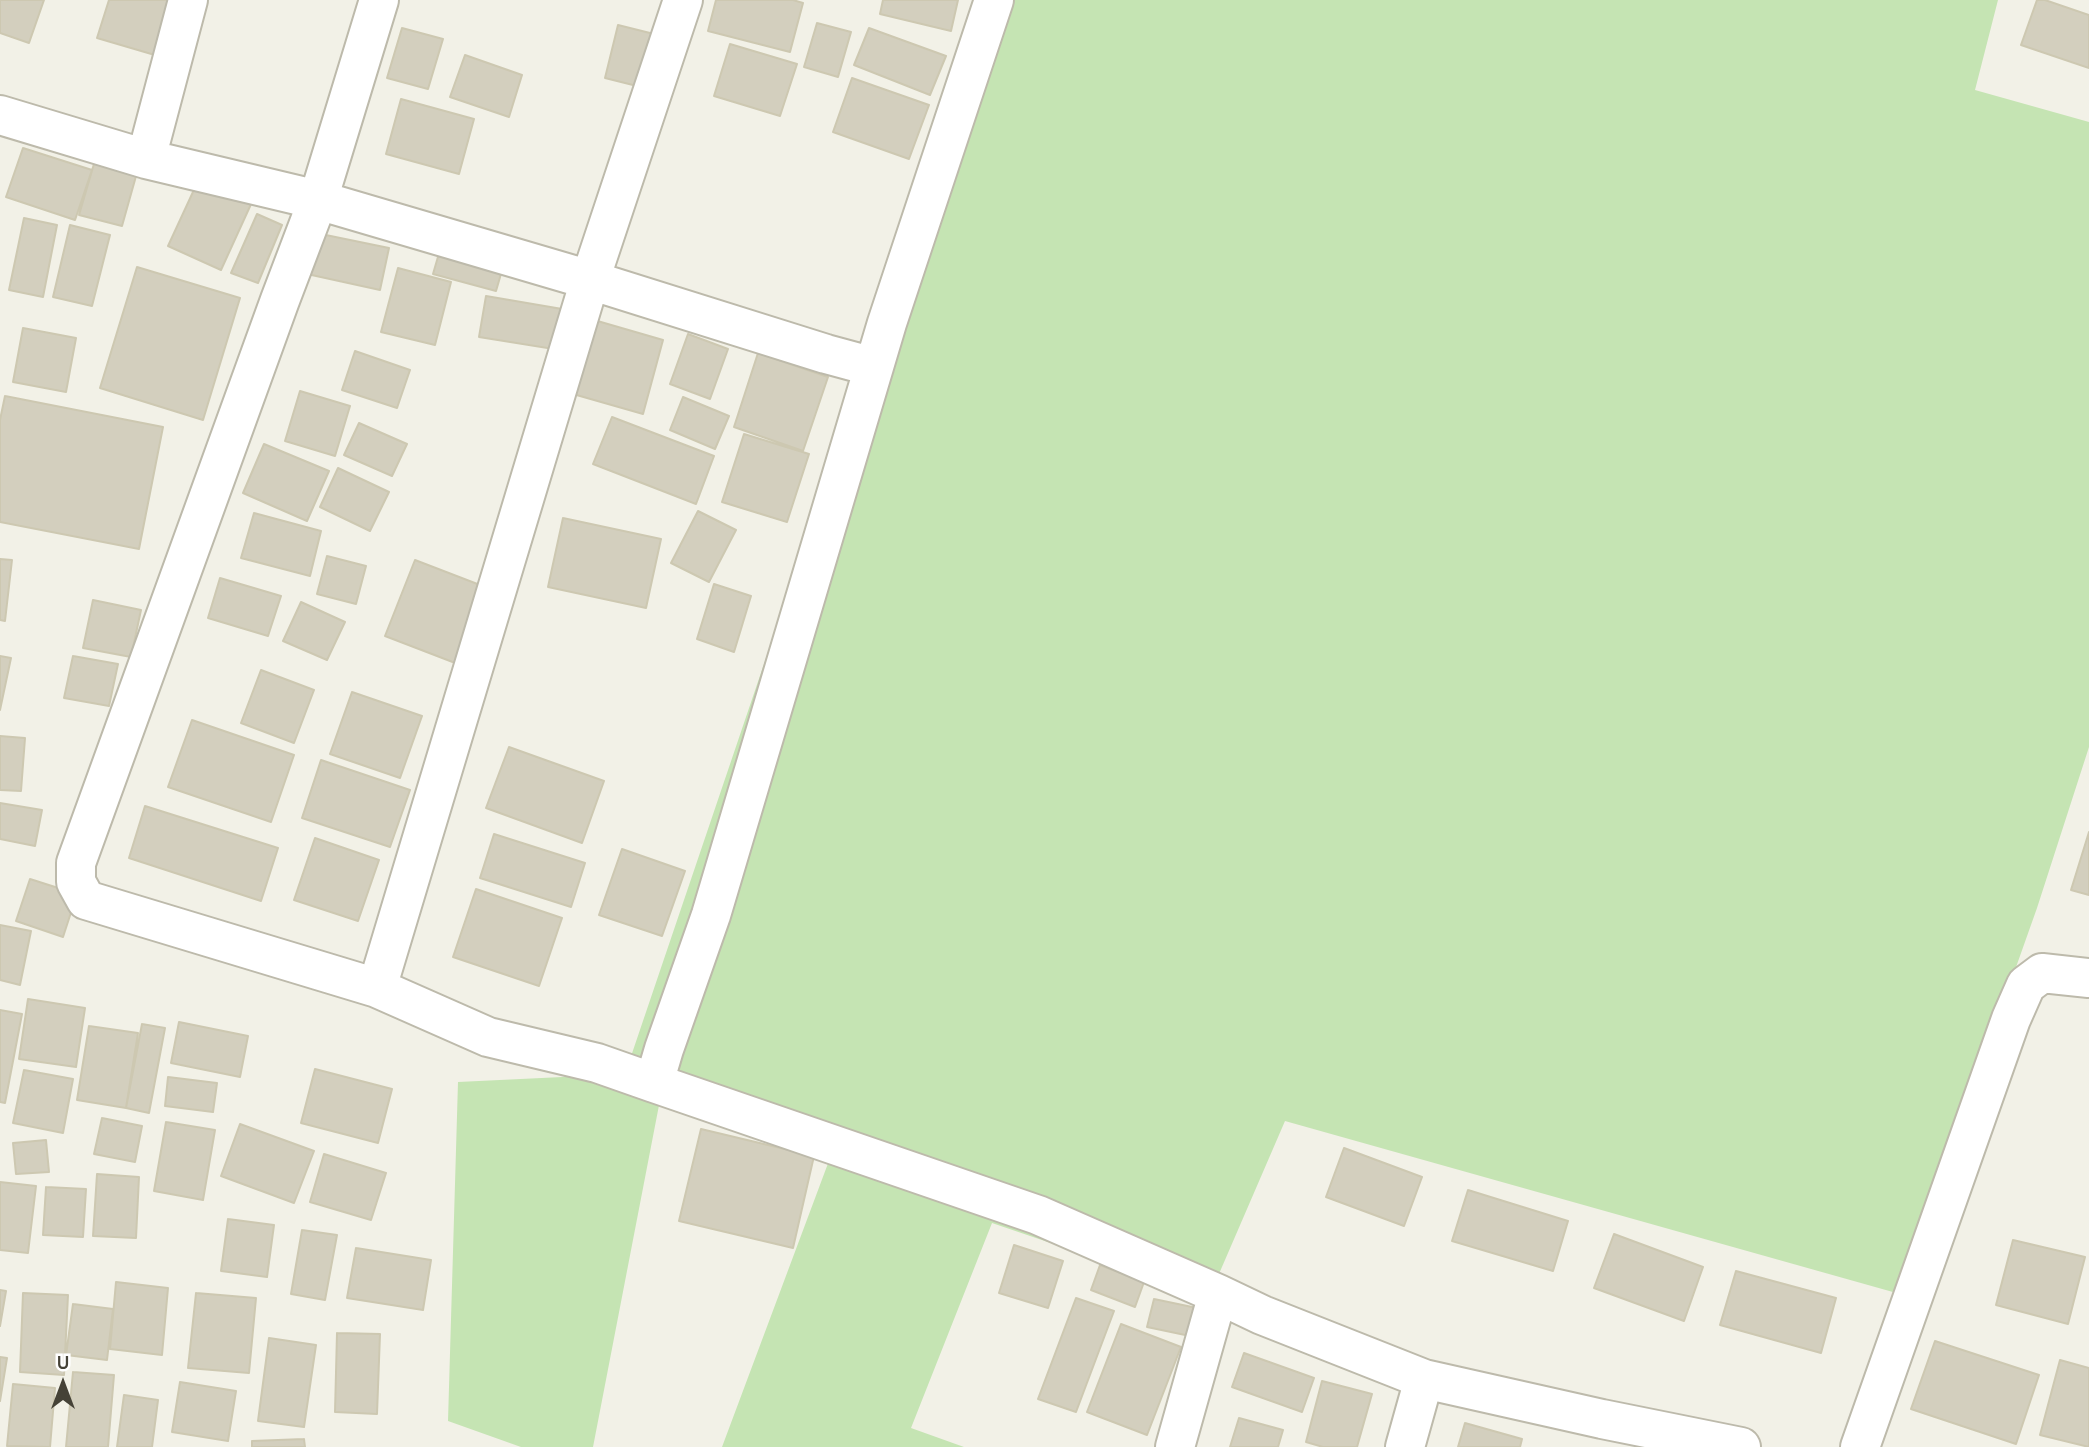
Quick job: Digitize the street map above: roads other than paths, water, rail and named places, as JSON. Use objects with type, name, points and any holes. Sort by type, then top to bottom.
[{"type":"street","points":[[146,159],[188,0]]},
{"type":"street","points":[[379,0],[318,200],[76,863],[76,882],[86,900],[377,988],[488,1037],[597,1063],[1038,1215],[1262,1314],[1424,1379],[1602,1419],[1649,1438],[1741,1447]]},
{"type":"street","points":[[377,988],[590,279],[683,0]]},
{"type":"street","points":[[654,1083],[711,915],[874,367],[993,0]]},
{"type":"street","points":[[0,115],[146,159],[318,200],[590,279],[874,367]]},
{"type":"street","points":[[1860,1447],[2011,1019],[2026,985],[2042,973],[2089,978]]},
{"type":"street","points":[[1175,1447],[1218,1294]]},
{"type":"street","points":[[1405,1447],[1424,1379]]}]
